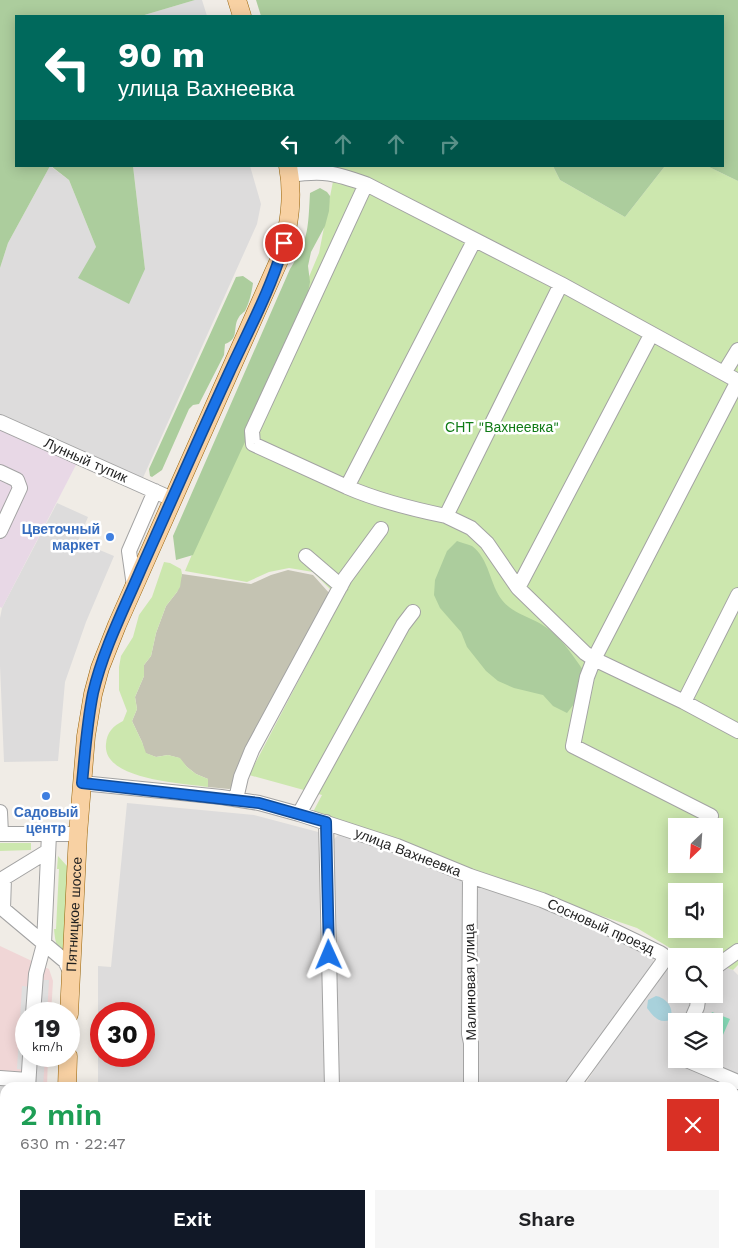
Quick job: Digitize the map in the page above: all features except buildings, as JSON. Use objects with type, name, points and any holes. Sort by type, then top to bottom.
[{"type":"main road","points":[[237,0],[242,15]]},
{"type":"main road","name":"Пятницкое шоссе","points":[[69,1002],[78,834],[86,736],[93,694],[100,668],[134,586],[281,256],[288,230],[291,202],[289,171]]},
{"type":"main road","points":[[67,1082],[68,1067]]},
{"type":"street","points":[[289,171],[338,174],[366,184],[561,284],[738,381],[594,659],[587,677],[573,746],[711,816]]},
{"type":"street","points":[[366,184],[252,431],[253,444],[372,498],[446,516],[471,528],[487,543],[518,588],[585,654],[684,702],[738,731]]},
{"type":"street","points":[[347,487],[474,241]]},
{"type":"street","points":[[446,516],[561,284]]},
{"type":"street","points":[[518,588],[651,334]]},
{"type":"street","points":[[724,373],[738,350]]},
{"type":"street","name":"Лунный тупик","points":[[0,422],[172,498]]},
{"type":"street","points":[[0,472],[17,480],[20,488],[0,531]]},
{"type":"street","points":[[134,586],[129,551],[155,491]]},
{"type":"street","points":[[236,800],[241,777],[252,750],[341,586],[381,529]]},
{"type":"street","points":[[306,556],[341,586]]},
{"type":"street","points":[[684,702],[738,595]]},
{"type":"street","points":[[299,814],[403,625],[413,612]]},
{"type":"street","name":"улица Вахнеевка","points":[[82,783],[259,803],[326,822],[397,846],[470,876]]},
{"type":"street","points":[[0,812],[1,834],[78,834]]},
{"type":"street","points":[[326,822],[332,1082]]},
{"type":"street","points":[[34,1002],[36,974],[44,944],[49,834]]},
{"type":"street","points":[[48,851],[4,878],[3,909],[65,961],[70,971]]},
{"type":"street","name":"Сосновый проезд","points":[[470,876],[542,900],[604,926],[663,955],[663,962],[575,1082]]},
{"type":"street","name":"Малиновая улица","points":[[470,876],[469,1034],[471,1043],[471,1082]]},
{"type":"street","points":[[723,962],[738,951]]},
{"type":"street","points":[[663,955],[668,957]]},
{"type":"street","points":[[28,1082],[29,1067]]},
{"type":"street","points":[[705,1068],[738,1082]]},
{"type":"street","points":[[0,1078],[19,1082]]},
{"type":"shaded area","points":[[195,0],[202,0],[207,15],[144,15]]},
{"type":"shaded area","points":[[49,167],[51,167],[69,180],[96,247],[145,269],[133,167],[250,167],[261,204],[257,224],[142,480],[0,417],[0,268],[8,243]]},
{"type":"shaded area","points":[[0,427],[78,461],[2,608],[0,607]]},
{"type":"shaded area","points":[[57,503],[88,517],[78,541],[114,556],[86,622],[65,682],[58,761],[4,762],[0,666],[0,618],[2,608]]},
{"type":"shaded area","points":[[288,570],[313,575],[330,594],[233,788],[208,787],[208,779],[196,774],[179,758],[168,755],[156,757],[145,753],[132,721],[137,709],[135,697],[144,676],[144,665],[151,656],[156,633],[166,606],[177,592],[182,574],[251,584]]},
{"type":"shaded area","points":[[127,803],[254,815],[322,833],[326,1082],[98,1082],[98,1067],[155,1067],[155,1002],[98,1002],[98,966],[111,967]]},
{"type":"shaded area","points":[[339,834],[389,849],[461,880],[466,884],[464,1043],[466,1082],[338,1082],[333,840]]},
{"type":"shaded area","points":[[480,886],[568,916],[653,956],[654,964],[567,1082],[475,1082],[477,891]]},
{"type":"shaded area","points":[[0,946],[49,969],[53,981],[52,1002],[15,1002],[15,1067],[48,1067],[47,1082],[0,1082]]},
{"type":"shaded area","points":[[668,961],[668,1003],[723,1003],[723,966],[733,970],[738,975],[738,1082],[587,1082],[609,1046]]},
{"type":"shaded area","points":[[41,980],[49,980],[48,1002],[21,1002],[22,986],[40,988]]},
{"type":"shaded area","points":[[17,1067],[44,1067],[43,1082],[35,1082],[35,1071],[17,1069]]},
{"type":"green space","points":[[0,0],[195,0],[144,15],[15,15],[15,167],[49,167],[8,243],[0,268]]},
{"type":"green space","points":[[256,0],[738,0],[738,181],[709,167],[724,167],[724,15],[261,15]]},
{"type":"green space","points":[[52,167],[133,167],[145,269],[129,304],[78,278],[96,247],[69,180]]},
{"type":"green space","name":"СНТ \"Вахнеевка\"","points":[[336,167],[554,167],[560,180],[625,217],[664,167],[709,167],[738,181],[738,965],[733,970],[723,966],[723,948],[670,948],[637,928],[508,884],[400,841],[313,812],[322,795],[249,775],[341,600],[313,572],[289,568],[269,572],[247,582],[185,571],[319,253]]},
{"type":"green space","points":[[554,167],[664,167],[625,217],[560,180]]},
{"type":"green space","points":[[320,188],[330,196],[329,211],[325,226],[311,252],[308,266],[310,282],[307,297],[273,381],[193,555],[176,560],[173,536],[290,269],[301,249],[308,225],[310,193]]},
{"type":"green space","points":[[243,276],[253,283],[253,286],[245,311],[237,321],[233,339],[225,344],[224,355],[199,404],[193,405],[189,409],[162,470],[152,477],[150,476],[149,469],[236,277]]},
{"type":"green space","points":[[457,541],[472,546],[478,551],[502,600],[515,611],[554,633],[583,670],[577,700],[567,713],[553,706],[543,695],[514,688],[498,681],[486,671],[467,647],[461,632],[440,608],[434,595],[435,580],[447,551]]},
{"type":"green space","points":[[164,562],[181,569],[180,587],[166,606],[156,633],[151,656],[144,665],[144,676],[135,697],[137,709],[132,721],[146,753],[156,757],[168,755],[180,758],[196,774],[208,779],[208,787],[146,777],[117,765],[108,756],[106,744],[109,733],[113,727],[123,721],[127,711],[119,690],[121,656],[133,637],[139,615],[152,597]]},
{"type":"green space","points":[[0,843],[31,843],[31,850],[0,851]]},
{"type":"green space","points":[[58,856],[67,866],[64,956],[56,944],[54,929],[56,929]]},
{"type":"green space","points":[[723,1016],[730,1019],[723,1035]]},
{"type":"water","points":[[656,996],[667,1002],[671,1008],[671,1013],[668,1013],[668,1020],[659,1020],[654,1016],[647,1008],[648,1000]]},
{"type":"place","name":"Цветочный маркет","points":[[110,537]]},
{"type":"place","name":"Садовый центр","points":[[46,796]]},
{"type":"route","points":[[284,243],[281,256],[259,307],[172,498],[100,668],[93,694],[86,736],[82,783],[221,797],[259,803],[326,822],[329,955]]}]
